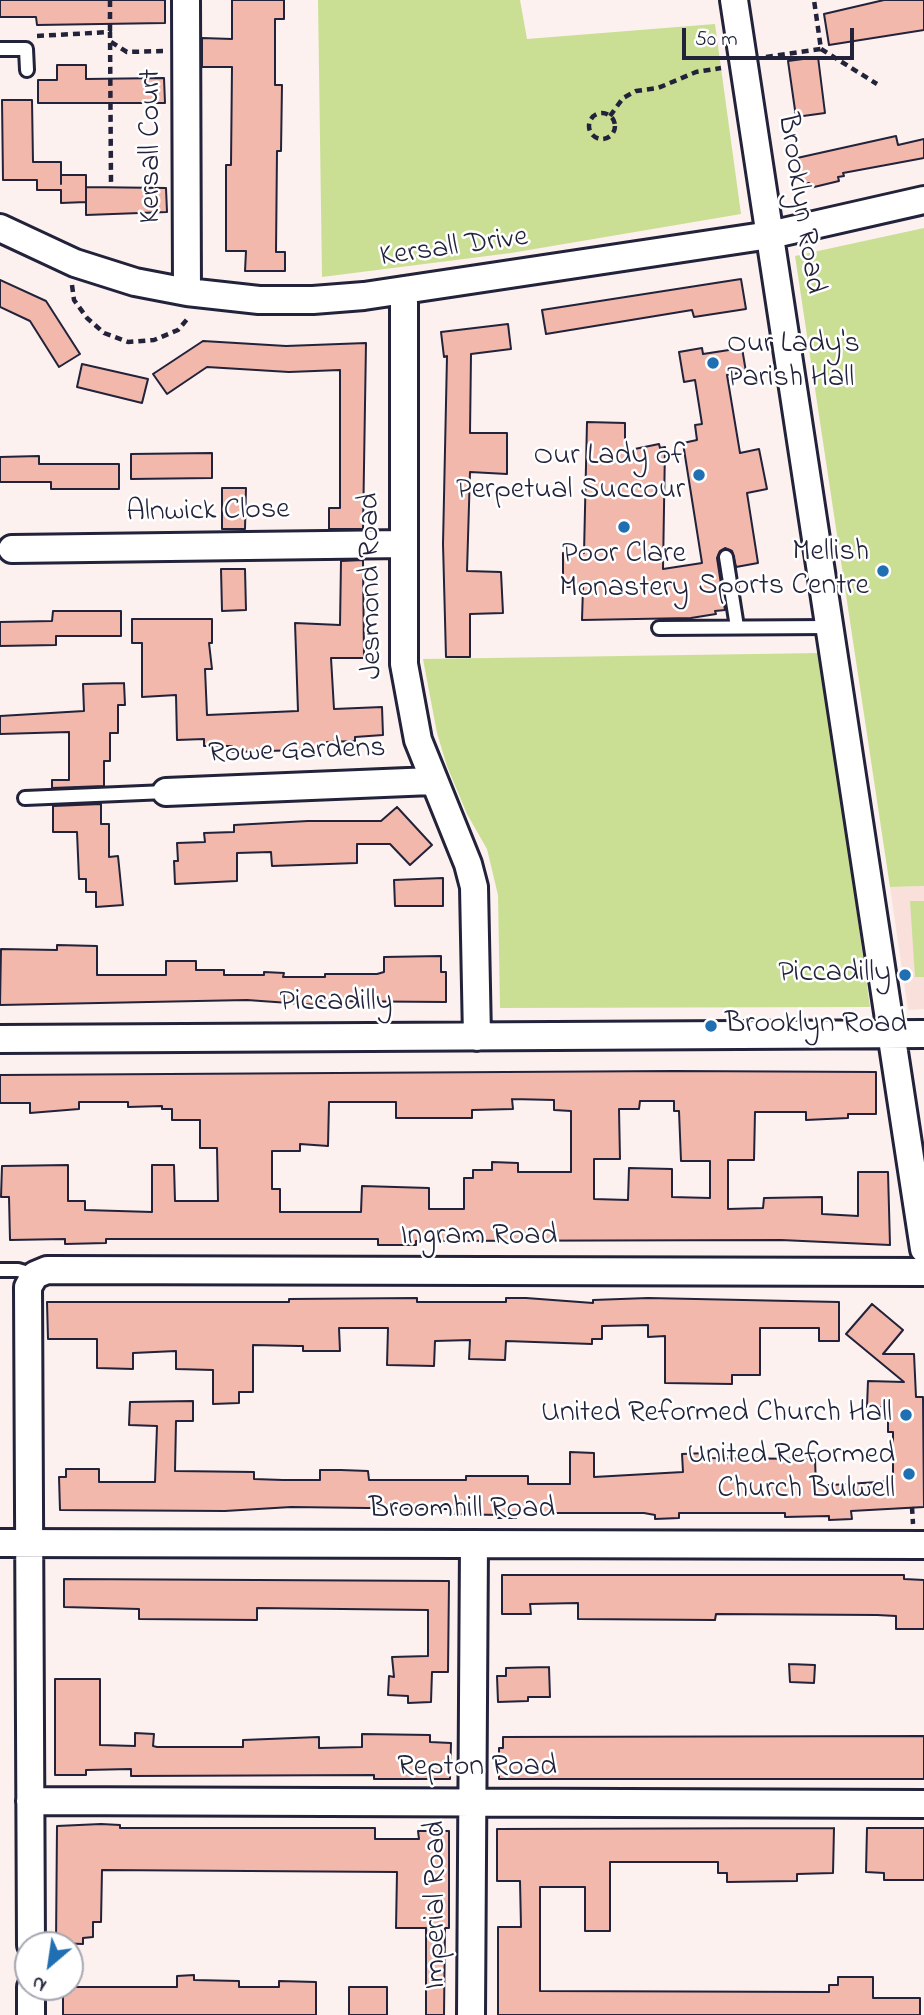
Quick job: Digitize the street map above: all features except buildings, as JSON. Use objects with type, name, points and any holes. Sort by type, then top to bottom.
[{"type":"street","name":"Kersall Court","points":[[186,0],[187,292]]},
{"type":"street","name":"Brooklyn Road","points":[[734,0],[924,1249]]},
{"type":"street","name":"Kersall Drive","points":[[0,228],[75,262],[135,282],[187,292],[259,300],[313,300],[404,290],[770,235],[924,200]]},
{"type":"street","name":"Jesmond Road","points":[[404,290],[404,664],[418,740],[432,781],[468,864],[474,887],[477,1037]]},
{"type":"street","name":"Alnwick Close","points":[[12,549],[404,544]]},
{"type":"street","name":"Rowe Gardens","points":[[166,792],[432,781]]},
{"type":"street","name":"Piccadilly","points":[[0,1039],[924,1034]]},
{"type":"street","name":"Ingram Road","points":[[35,1275],[47,1270],[924,1272]]},
{"type":"street","points":[[31,1931],[28,1287],[35,1275]]},
{"type":"street","name":"Broomhill Road","points":[[0,1543],[474,1544],[918,1535]]},
{"type":"street","name":"Imperial Road","points":[[471,2015],[474,1544]]},
{"type":"street","name":"Repton Road","points":[[30,1801],[924,1804]]},
{"type":"lane","points":[[0,50],[26,49],[27,70]]},
{"type":"lane","points":[[726,557],[737,627]]},
{"type":"lane","points":[[659,628],[830,627]]},
{"type":"lane","points":[[25,798],[166,792]]},
{"type":"lane","points":[[0,1270],[19,1270],[35,1275]]},
{"type":"path","points":[[110,0],[111,184]]},
{"type":"path","points":[[814,0],[821,49]]},
{"type":"path","points":[[26,49],[38,35],[110,32]]},
{"type":"path","points":[[110,42],[127,52],[186,50]]},
{"type":"path","points":[[610,116],[623,99],[636,91],[658,88],[696,72],[727,68],[743,60],[821,49],[877,84]]},
{"type":"path","points":[[597,114],[610,116],[615,128],[613,134],[601,139],[594,137],[589,125],[592,118],[597,114]]},
{"type":"path","points":[[75,262],[72,280],[74,300],[87,318],[104,333],[128,342],[154,341],[178,330],[191,315],[187,292]]},
{"type":"path","points":[[912,1507],[918,1535]]},
{"type":"shaded area","points":[[924,886],[924,1009],[908,1010],[890,887]]},
{"type":"green space","points":[[318,0],[520,0],[527,39],[715,24],[741,214],[511,253],[322,277]]},
{"type":"green space","name":"Mellish Sports Centre","points":[[924,228],[924,886],[890,887],[795,256]]},
{"type":"green space","points":[[821,653],[870,1007],[500,1008],[498,895],[487,849],[467,814],[447,766],[437,733],[423,659]]},
{"type":"green space","points":[[910,901],[924,901],[924,977],[915,977]]},
{"type":"place","name":"Our Lady's Parish Hall","points":[[713,363]]},
{"type":"place","name":"Our Lady of Perpetual Succour","points":[[699,475]]},
{"type":"place","name":"Poor Clare Monastery","points":[[624,527]]},
{"type":"place","name":"Mellish Sports Centre","points":[[883,571]]},
{"type":"place","name":"Piccadilly","points":[[905,975]]},
{"type":"place","name":"Brooklyn Road","points":[[711,1026]]},
{"type":"place","name":"United Reformed Church Hall","points":[[906,1415]]},
{"type":"place","name":"United Reformed Church Bulwell","points":[[909,1474]]}]
